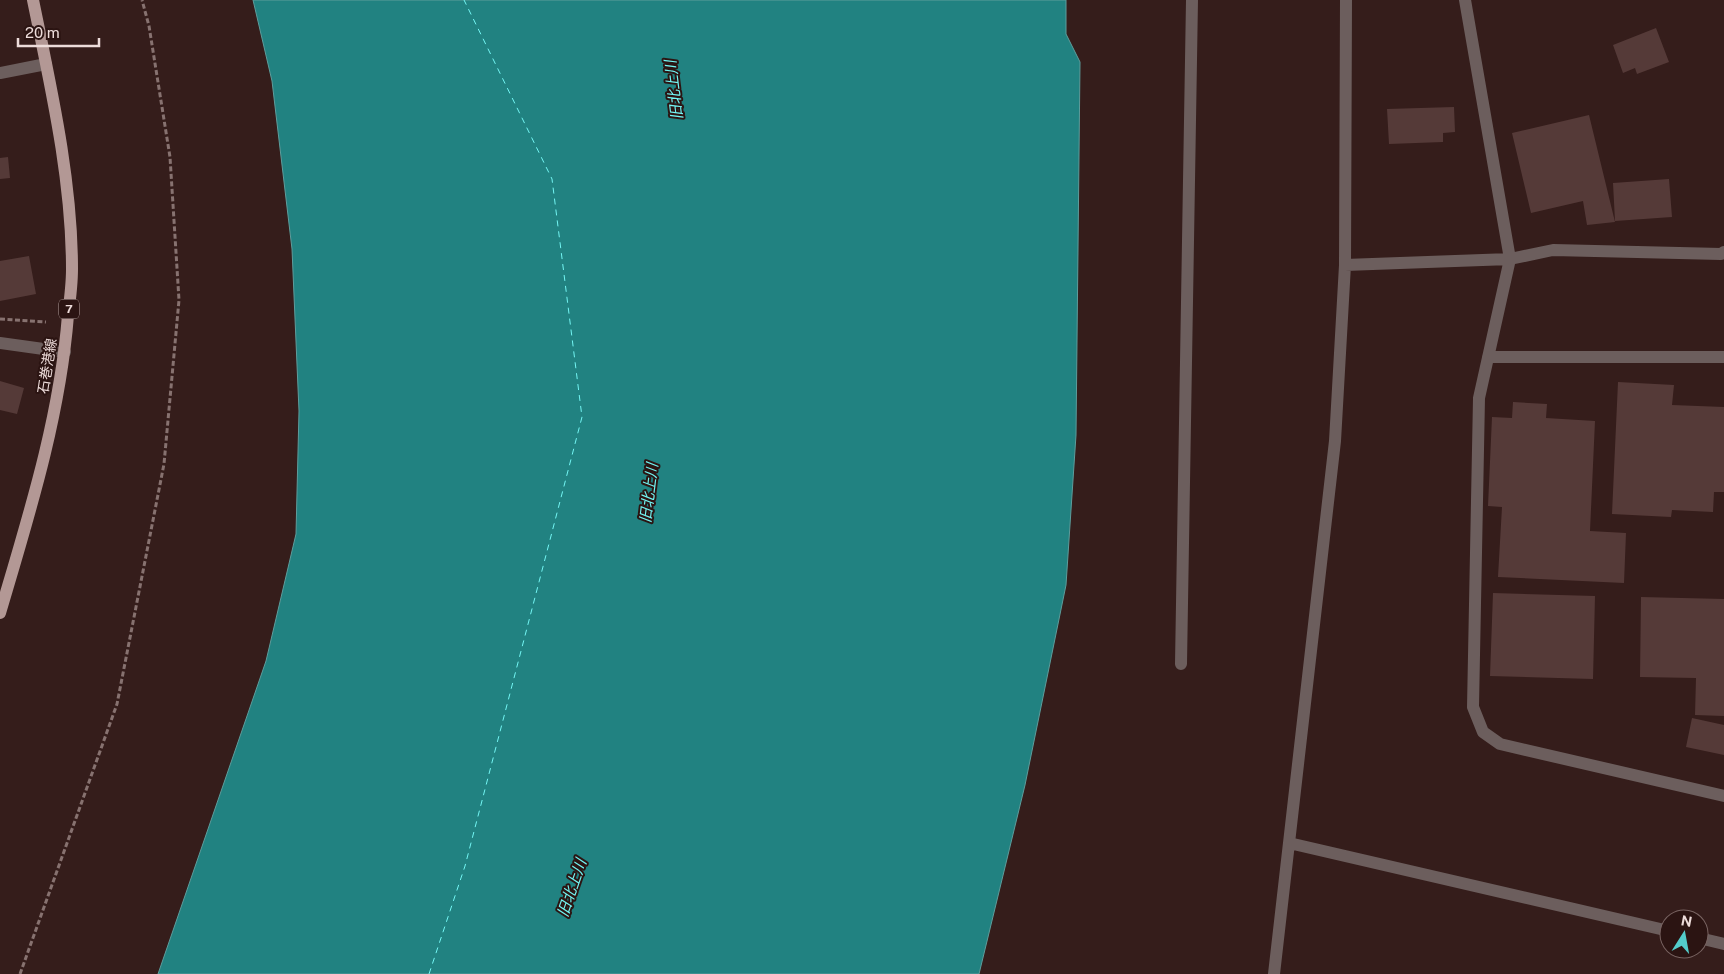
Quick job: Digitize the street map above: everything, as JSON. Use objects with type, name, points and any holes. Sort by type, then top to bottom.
[{"type":"main road","name":"石巻港線","points":[[0,613],[50,437],[65,352],[72,271],[69,200],[33,0]]},
{"type":"street","points":[[1181,664],[1192,0]]},
{"type":"street","points":[[1274,974],[1336,441],[1345,264],[1346,0]]},
{"type":"street","points":[[1465,0],[1510,259],[1479,398],[1473,707],[1483,732],[1500,744],[1724,796]]},
{"type":"street","points":[[0,73],[46,64]]},
{"type":"street","points":[[1345,264],[1510,259],[1553,250],[1721,254],[1724,252]]},
{"type":"street","points":[[0,344],[65,352]]},
{"type":"street","points":[[1488,357],[1724,357]]},
{"type":"street","points":[[1289,843],[1659,929]]},
{"type":"street","points":[[1709,940],[1724,944]]},
{"type":"path","points":[[20,974],[117,704],[164,464],[179,300],[170,157],[149,26],[142,0]]},
{"type":"path","points":[[0,319],[46,322]]},
{"type":"water","name":"旧北上川","points":[[253,0],[1066,0],[1066,34],[1080,62],[1076,435],[1066,585],[1025,785],[979,974],[158,974],[266,661],[296,534],[299,411],[292,249],[272,81]]},
{"type":"building","points":[[1656,28],[1669,62],[1637,74],[1635,68],[1623,73],[1613,45]]},
{"type":"building","points":[[1454,107],[1455,132],[1443,133],[1443,142],[1389,144],[1387,109]]},
{"type":"building","points":[[1589,115],[1615,222],[1587,225],[1583,201],[1531,213],[1512,133]]},
{"type":"building","points":[[8,157],[10,178],[0,179],[0,158]]},
{"type":"building","points":[[1669,179],[1672,217],[1615,221],[1613,183]]},
{"type":"building","points":[[29,256],[36,294],[0,301],[0,261]]},
{"type":"building","points":[[0,381],[24,388],[17,414],[0,410]]},
{"type":"building","points":[[1618,382],[1674,385],[1672,405],[1724,407],[1724,492],[1714,492],[1713,512],[1672,510],[1671,517],[1612,514]]},
{"type":"building","points":[[1513,402],[1547,404],[1546,418],[1595,421],[1590,531],[1626,533],[1624,583],[1498,577],[1502,507],[1488,506],[1492,417],[1512,418]]},
{"type":"building","points":[[1493,593],[1595,596],[1593,679],[1490,676]]},
{"type":"building","points":[[1641,597],[1724,599],[1724,716],[1695,715],[1696,678],[1640,677]]},
{"type":"building","points":[[1692,718],[1724,725],[1724,755],[1686,747]]},
{"type":"ferry route","points":[[429,974],[465,866],[582,417],[552,179],[464,0]]}]
